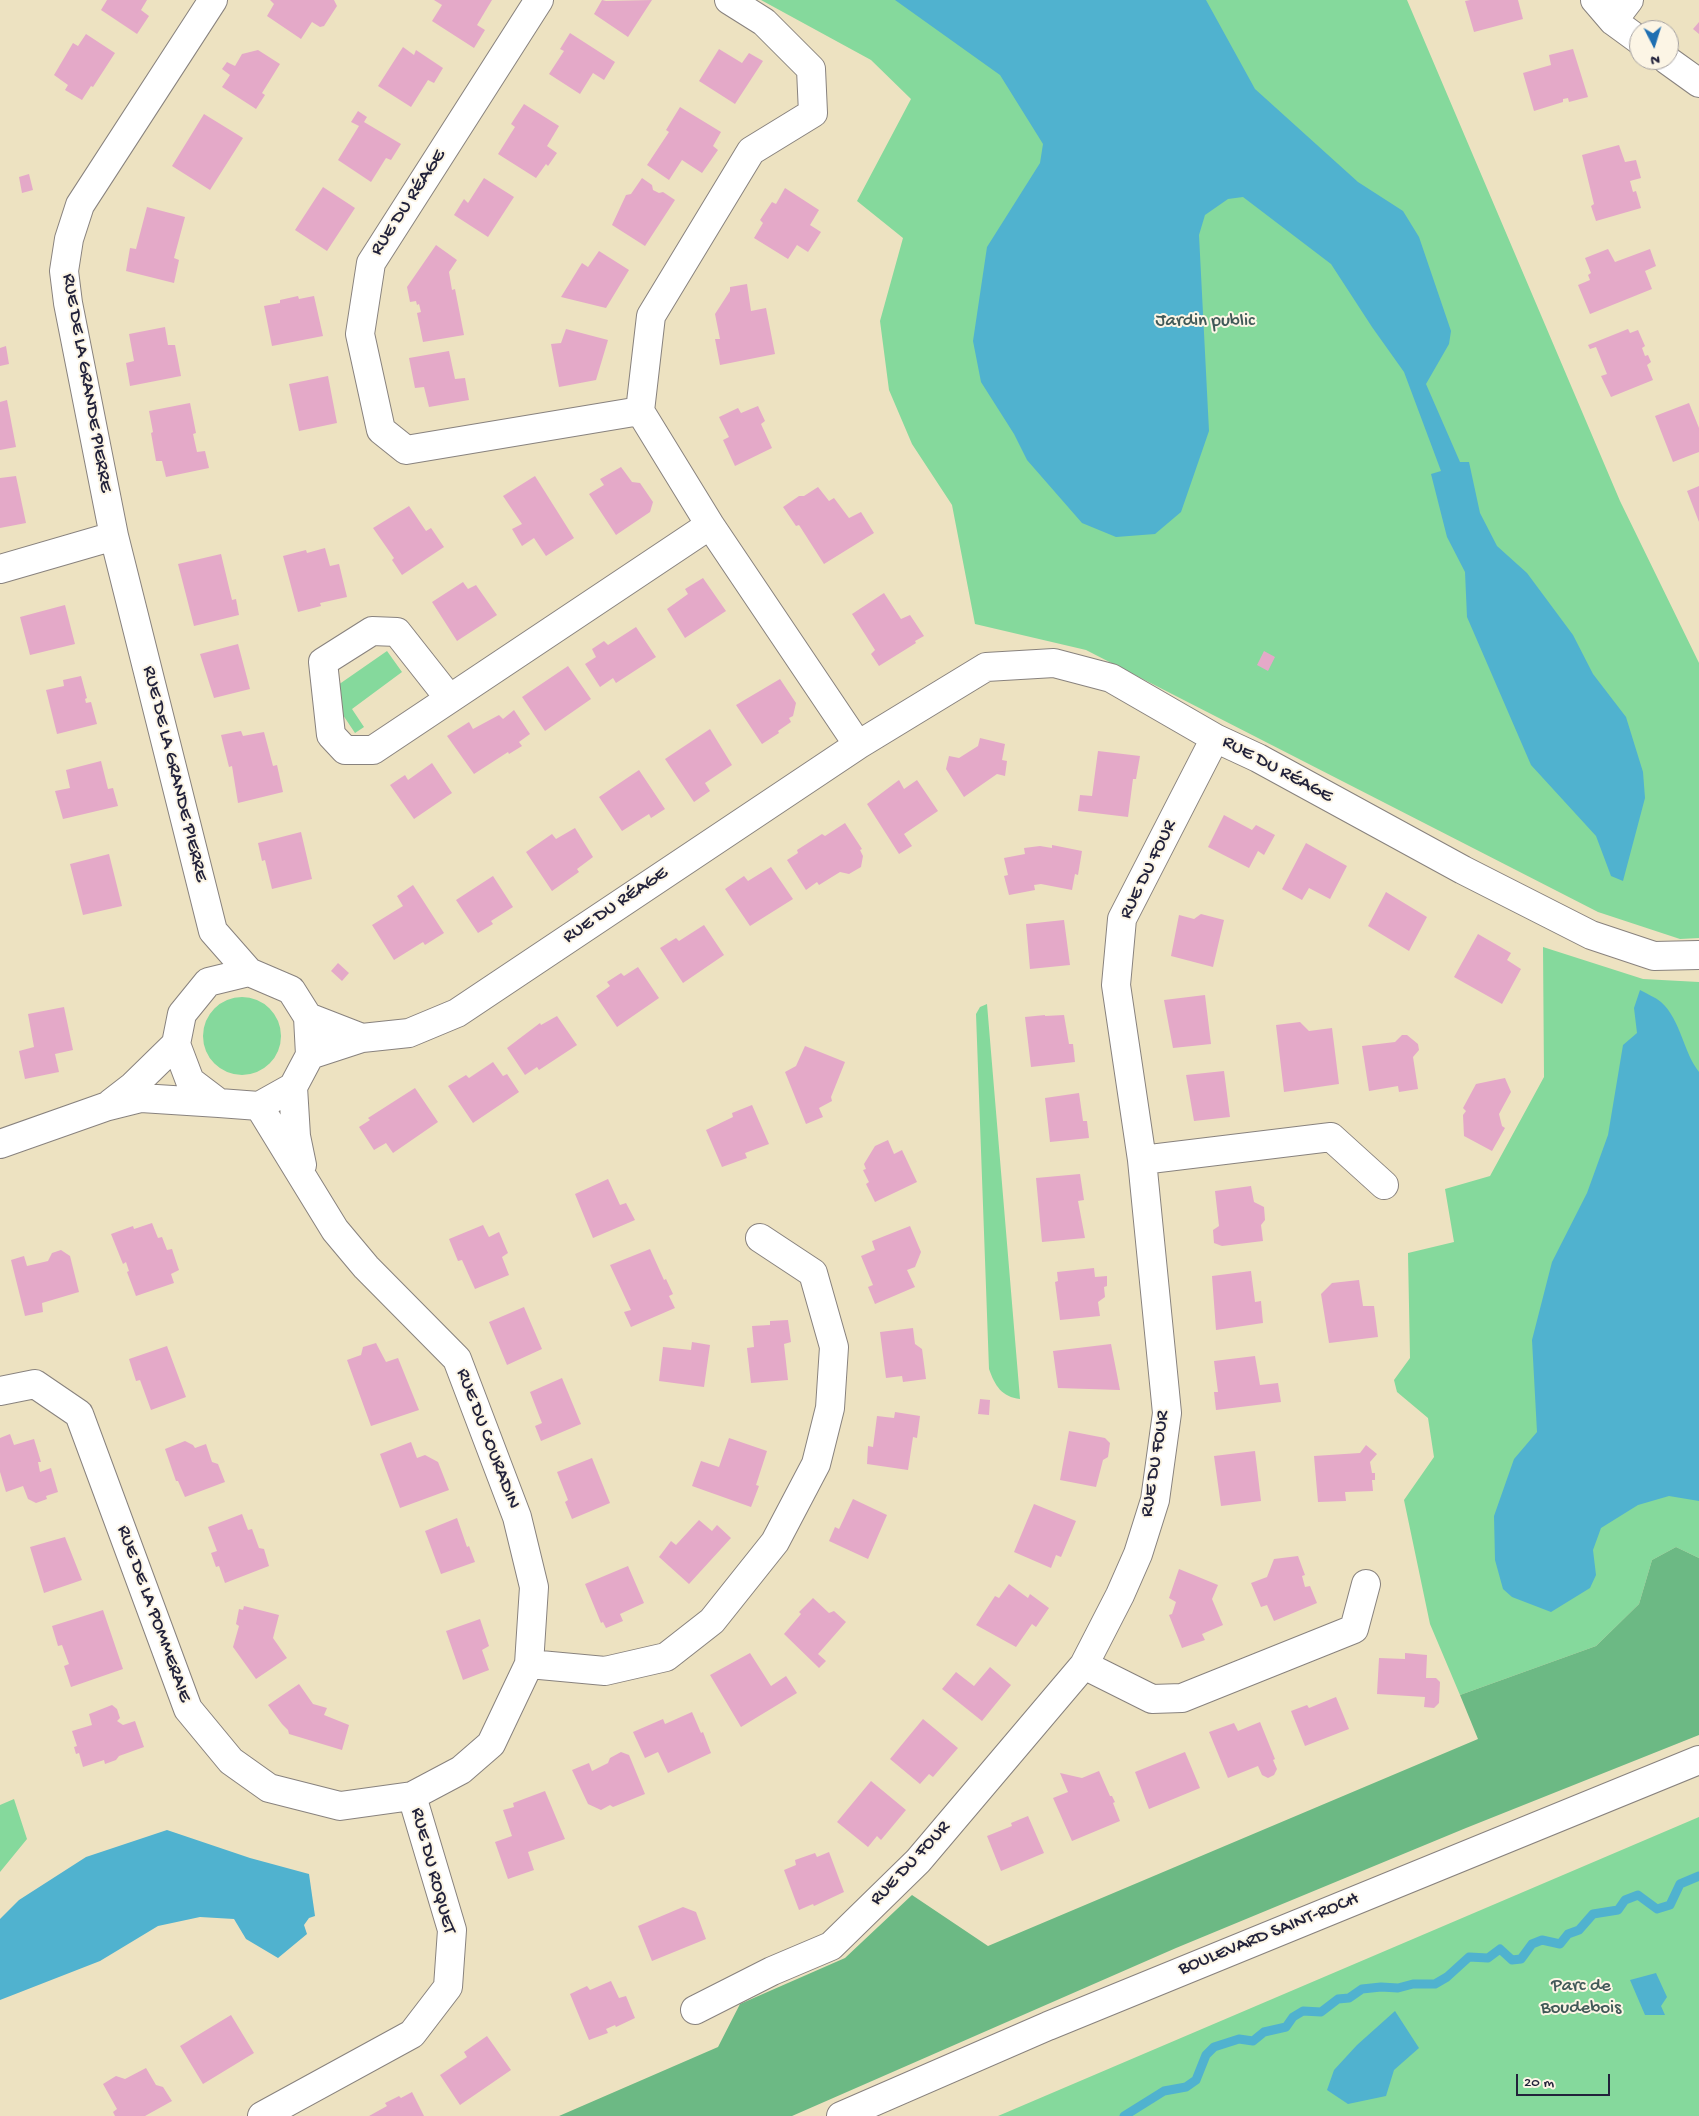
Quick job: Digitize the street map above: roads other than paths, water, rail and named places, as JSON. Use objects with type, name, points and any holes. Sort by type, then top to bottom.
[{"type":"street","name":"RUE DE LA GRANDE PIERRE","points":[[212,0],[80,205],[69,239],[64,271],[68,303],[114,536],[213,931],[249,972]]},
{"type":"street","name":"RUE DU RÉAGE","points":[[539,0],[371,263],[360,334],[381,430],[406,450],[640,411]]},
{"type":"street","points":[[729,0],[764,22],[810,69],[813,113],[751,151],[651,316],[640,411],[710,526],[858,745]]},
{"type":"street","points":[[1595,0],[1621,11],[1629,24]]},
{"type":"street","points":[[1679,69],[1699,83]]},
{"type":"street","points":[[449,698],[397,632],[372,631],[323,662],[331,735],[345,750],[373,750],[710,526]]},
{"type":"street","points":[[0,569],[114,536]]},
{"type":"street","name":"RUE DU RÉAGE","points":[[362,1038],[408,1033],[457,1013],[858,745],[986,667],[1054,663],[1111,678],[1215,738],[1258,758],[1463,870],[1591,935],[1654,956],[1699,955]]},
{"type":"street","name":"RUE DU FOUR","points":[[695,2010],[772,1971],[831,1946],[918,1860],[1084,1665],[1120,1595],[1138,1554],[1155,1500],[1167,1412],[1142,1160],[1116,985],[1122,919],[1215,738]]},
{"type":"street","points":[[213,931],[208,982],[182,1014],[176,1044],[190,1081],[219,1102]]},
{"type":"street","points":[[0,1144],[105,1107],[141,1098],[259,1106],[292,1087],[310,1056],[308,1017],[291,990],[249,972],[208,982]]},
{"type":"street","points":[[308,1017],[362,1038]]},
{"type":"street","points":[[310,1056],[362,1038]]},
{"type":"street","points":[[105,1107],[133,1086],[176,1044]]},
{"type":"street","points":[[292,1087],[296,1136],[305,1178]]},
{"type":"street","name":"RUE DU COURADIN","points":[[259,1106],[305,1178],[335,1230],[366,1267],[457,1359],[518,1517],[534,1587],[529,1664],[491,1744],[461,1770],[412,1796]]},
{"type":"street","points":[[1142,1160],[1331,1137],[1384,1185]]},
{"type":"street","points":[[529,1664],[605,1671],[666,1657],[712,1621],[775,1542],[816,1464],[830,1408],[834,1347],[813,1273],[760,1238]]},
{"type":"street","name":"RUE DE LA POMMERAIE","points":[[0,1391],[35,1384],[79,1414],[188,1709],[231,1761],[269,1788],[340,1806],[412,1796]]},
{"type":"street","points":[[1084,1665],[1152,1699],[1182,1698],[1354,1629],[1366,1584]]},
{"type":"street","name":"BOULEVARD SAINT-ROCH","points":[[841,2116],[1057,2022],[1699,1760]]},
{"type":"street","name":"RUE DU ROQUET","points":[[262,2116],[412,2034],[448,1987],[452,1930],[412,1796]]},
{"type":"water","points":[[895,0],[1206,0],[1255,89],[1358,182],[1403,211],[1419,237],[1451,331],[1449,344],[1426,384],[1460,462],[1469,462],[1480,513],[1497,546],[1527,573],[1573,635],[1593,674],[1626,717],[1643,772],[1645,798],[1623,881],[1611,876],[1596,836],[1531,765],[1467,617],[1465,572],[1447,537],[1431,474],[1441,471],[1404,372],[1331,264],[1243,197],[1228,199],[1205,215],[1199,235],[1209,431],[1181,512],[1155,534],[1116,537],[1082,523],[1027,460],[1014,434],[981,382],[973,341],[987,247],[1040,163],[1043,144],[1000,75]]},
{"type":"water","points":[[1640,990],[1659,1000],[1668,1009],[1699,1072],[1699,1501],[1669,1496],[1638,1505],[1601,1528],[1593,1550],[1596,1575],[1590,1588],[1551,1612],[1512,1597],[1503,1589],[1495,1560],[1494,1516],[1514,1459],[1537,1432],[1532,1340],[1552,1262],[1587,1193],[1608,1135],[1623,1045],[1637,1033],[1634,1008]]},
{"type":"water","points":[[167,1830],[250,1858],[309,1874],[315,1916],[309,1918],[304,1925],[307,1934],[278,1958],[246,1939],[234,1919],[200,1917],[158,1926],[100,1961],[0,2000],[0,1919],[19,1900],[86,1857]]},
{"type":"water","points":[[1656,1973],[1667,1997],[1661,2006],[1665,2015],[1645,2015],[1630,1980]]},
{"type":"water","points":[[1395,2011],[1419,2048],[1394,2070],[1386,2096],[1348,2104],[1327,2090],[1334,2070],[1357,2045]]},
{"type":"waterway","points":[[1124,2116],[1164,2091],[1186,2087],[1196,2080],[1206,2055],[1214,2047],[1239,2039],[1253,2041],[1264,2032],[1286,2027],[1293,2017],[1303,2011],[1321,2012],[1338,1999],[1349,1998],[1362,1989],[1398,1988],[1413,1984],[1435,1984],[1447,1977],[1469,1957],[1488,1958],[1500,1949],[1512,1960],[1521,1959],[1532,1944],[1542,1940],[1560,1944],[1568,1934],[1579,1930],[1593,1914],[1618,1910],[1625,1900],[1638,1895],[1657,1909],[1670,1905],[1680,1884],[1699,1876]]},
{"type":"park label","name":"Jardin public","points":[[1205,322]]},
{"type":"park label","name":"Parc de Boudebois","points":[[1581,1998]]}]
